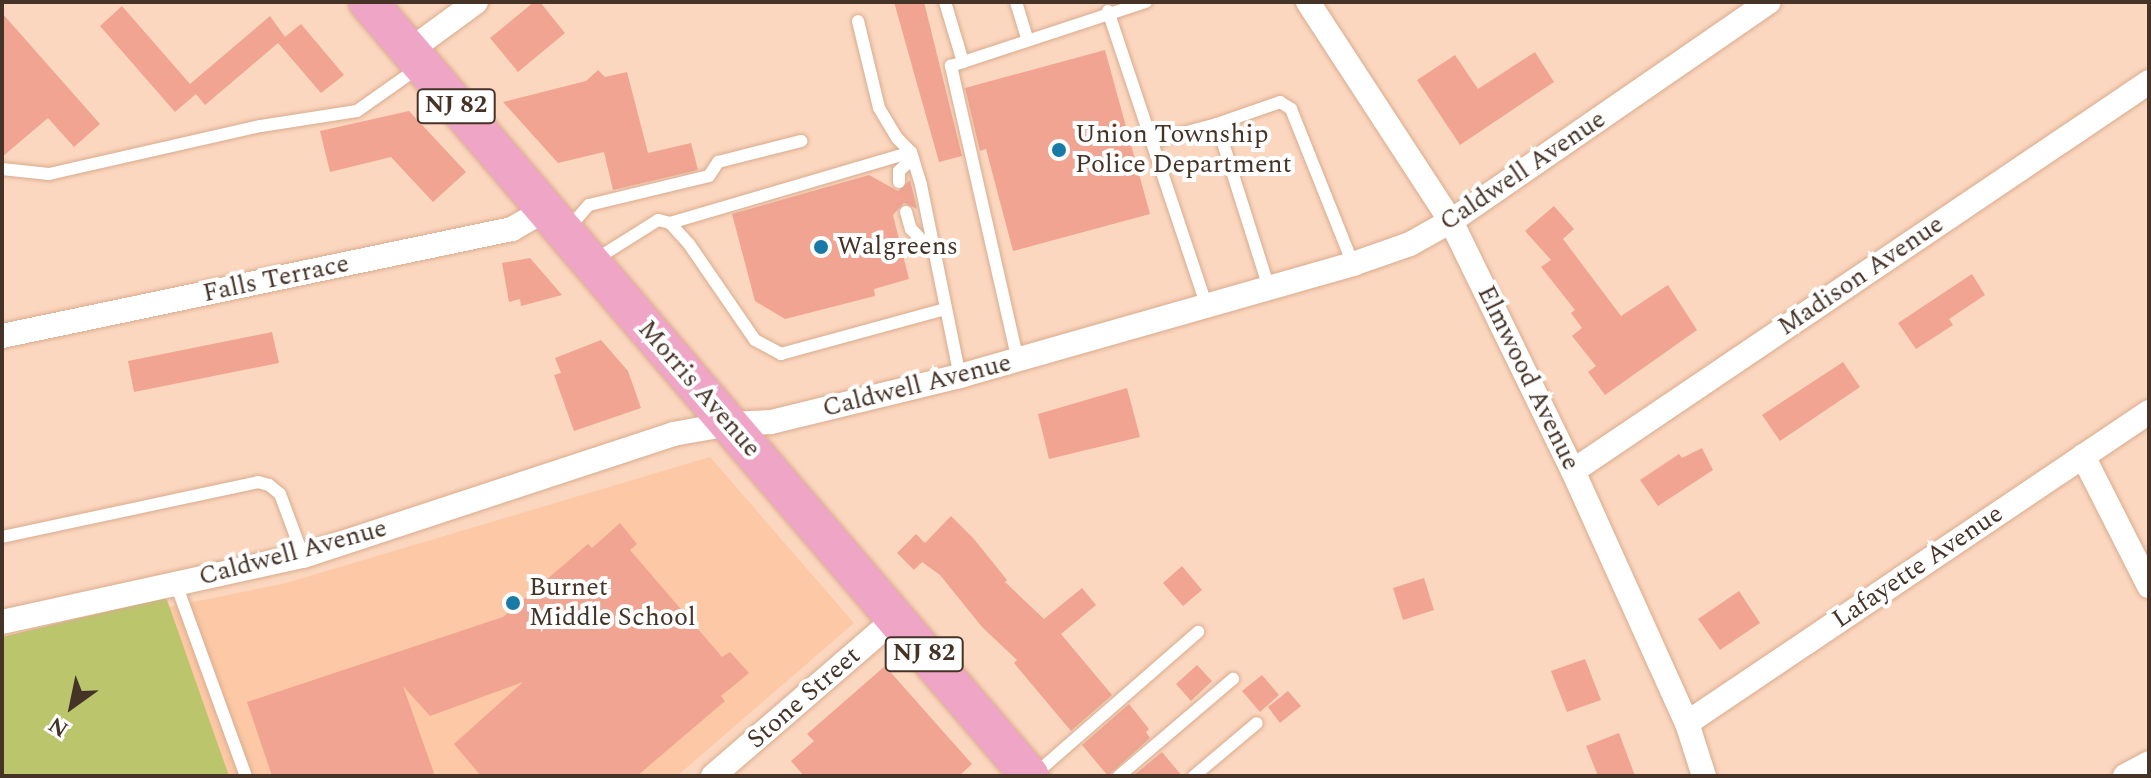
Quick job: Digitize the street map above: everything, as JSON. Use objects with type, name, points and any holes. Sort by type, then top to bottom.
[{"type":"main road","name":"Morris Avenue","points":[[368,2],[894,620],[1032,776]]},
{"type":"street","points":[[416,58],[476,2]]},
{"type":"street","name":"Elmwood Avenue","points":[[1308,2],[1451,221],[1573,471],[1687,723],[1704,776]]},
{"type":"street","name":"Caldwell Avenue","points":[[2,622],[303,556],[673,434],[730,424],[771,422],[960,376],[1353,264],[1421,240],[1743,9],[1769,2]]},
{"type":"street","name":"Madison Avenue","points":[[1573,471],[2149,82]]},
{"type":"street","name":"Falls Terrace","points":[[2,336],[555,222]]},
{"type":"street","name":"Lafayette Avenue","points":[[1687,723],[2149,412]]},
{"type":"street","points":[[2083,456],[2149,586]]},
{"type":"street","name":"Stone Street","points":[[713,776],[894,620]]},
{"type":"street","points":[[2125,776],[2149,763]]},
{"type":"lane","points":[[945,2],[1018,361]]},
{"type":"lane","points":[[1016,2],[1027,39]]},
{"type":"lane","points":[[957,64],[1108,11],[1146,2]]},
{"type":"lane","points":[[1108,11],[1207,307]]},
{"type":"lane","points":[[858,21],[879,108],[897,138],[912,155],[960,376]]},
{"type":"lane","points":[[2,169],[49,174],[261,126],[357,111],[416,58]]},
{"type":"lane","points":[[1154,141],[1280,102],[1291,109],[1353,264]]},
{"type":"lane","points":[[1217,124],[1269,288]]},
{"type":"lane","points":[[555,222],[589,205],[709,176],[718,162],[801,141]]},
{"type":"lane","points":[[899,182],[899,171],[912,155]]},
{"type":"lane","points":[[591,263],[658,220],[670,223],[912,155]]},
{"type":"lane","points":[[906,212],[911,229],[935,254]]},
{"type":"lane","points":[[670,223],[689,244],[755,340],[781,354],[945,309]]},
{"type":"lane","points":[[2,537],[258,482],[269,485],[280,494],[303,556]]},
{"type":"lane","points":[[176,584],[246,776]]},
{"type":"lane","points":[[1032,776],[1198,632]]},
{"type":"lane","points":[[1119,776],[1233,679]]},
{"type":"lane","points":[[1194,776],[1257,723]]},
{"type":"shaded area","name":"Burnet Middle School","points":[[710,457],[854,623],[677,776],[2,776],[2,641],[286,583]]},
{"type":"green space","points":[[166,597],[229,776],[2,776],[2,637]]},
{"type":"building","points":[[534,2],[540,2],[565,33],[518,72],[490,38]]},
{"type":"building","points":[[894,2],[924,2],[962,156],[939,162]]},
{"type":"building","points":[[122,6],[190,84],[270,16],[285,37],[301,24],[344,75],[321,93],[278,43],[205,105],[196,94],[175,112],[100,26]]},
{"type":"building","points":[[2,13],[100,124],[74,147],[48,118],[2,157]]},
{"type":"building","name":"Union Township Police Department","points":[[1105,50],[1150,214],[1013,251],[986,149],[980,151],[965,88]]},
{"type":"building","points":[[1535,52],[1554,82],[1460,145],[1417,80],[1455,55],[1478,89]]},
{"type":"building","points":[[598,70],[605,77],[627,72],[648,153],[691,143],[698,170],[613,190],[604,152],[558,163],[503,102],[586,81]]},
{"type":"building","points":[[409,111],[466,172],[433,202],[391,157],[330,172],[320,131]]},
{"type":"building","name":"Walgreens","points":[[869,175],[898,191],[910,180],[917,209],[904,203],[893,215],[909,279],[874,289],[875,296],[785,319],[755,301],[732,214]]},
{"type":"building","points":[[1554,206],[1574,229],[1563,239],[1621,316],[1668,285],[1697,330],[1605,395],[1588,372],[1596,366],[1572,336],[1582,328],[1571,313],[1575,310],[1541,267],[1551,260],[1525,231]]},
{"type":"building","points":[[530,258],[562,295],[521,306],[520,299],[509,302],[502,263]]},
{"type":"building","points":[[1972,274],[1985,295],[1949,319],[1953,325],[1916,349],[1898,323]]},
{"type":"building","points":[[272,332],[279,363],[134,392],[128,361]]},
{"type":"building","points":[[601,340],[628,371],[641,408],[574,431],[554,375],[561,373],[555,358]]},
{"type":"building","points":[[1843,362],[1860,387],[1780,441],[1762,415]]},
{"type":"building","points":[[1127,388],[1140,437],[1049,459],[1038,414]]},
{"type":"building","points":[[1702,448],[1713,470],[1658,506],[1640,480],[1679,454],[1682,458]]},
{"type":"building","points":[[951,516],[974,539],[1007,580],[1005,582],[1044,619],[1082,588],[1096,605],[1061,634],[1112,695],[1071,731],[1014,663],[1017,660],[982,627],[940,575],[922,562],[914,570],[897,553],[916,534],[925,543]]},
{"type":"building","points":[[620,523],[637,544],[630,550],[722,657],[730,652],[749,673],[721,696],[725,701],[637,776],[481,776],[454,744],[523,682],[430,716],[403,686],[435,776],[272,776],[247,702],[503,617],[588,544],[592,548]]},
{"type":"building","points":[[1182,566],[1202,590],[1183,606],[1163,583]]},
{"type":"building","points":[[1424,578],[1434,610],[1403,620],[1393,588]]},
{"type":"building","points":[[1739,591],[1760,623],[1720,650],[1698,619]]},
{"type":"building","points":[[1585,659],[1601,700],[1567,712],[1551,671]]},
{"type":"building","points":[[1197,665],[1212,681],[1191,701],[1176,684]]},
{"type":"building","points":[[885,666],[972,764],[959,776],[804,776],[791,761],[814,741],[807,734]]},
{"type":"building","points":[[1262,675],[1279,695],[1260,712],[1242,691]]},
{"type":"building","points":[[1288,691],[1301,706],[1280,723],[1268,707]]},
{"type":"building","points":[[1129,704],[1149,729],[1146,732],[1150,738],[1108,776],[1082,745]]},
{"type":"building","points":[[1619,733],[1635,776],[1598,776],[1586,746]]},
{"type":"building","points":[[1162,752],[1182,776],[1133,776]]},
{"type":"place","name":"Union Township Police Department","points":[[1059,150]]},
{"type":"place","name":"Walgreens","points":[[821,247]]},
{"type":"place","name":"Burnet Middle School","points":[[513,603]]}]
